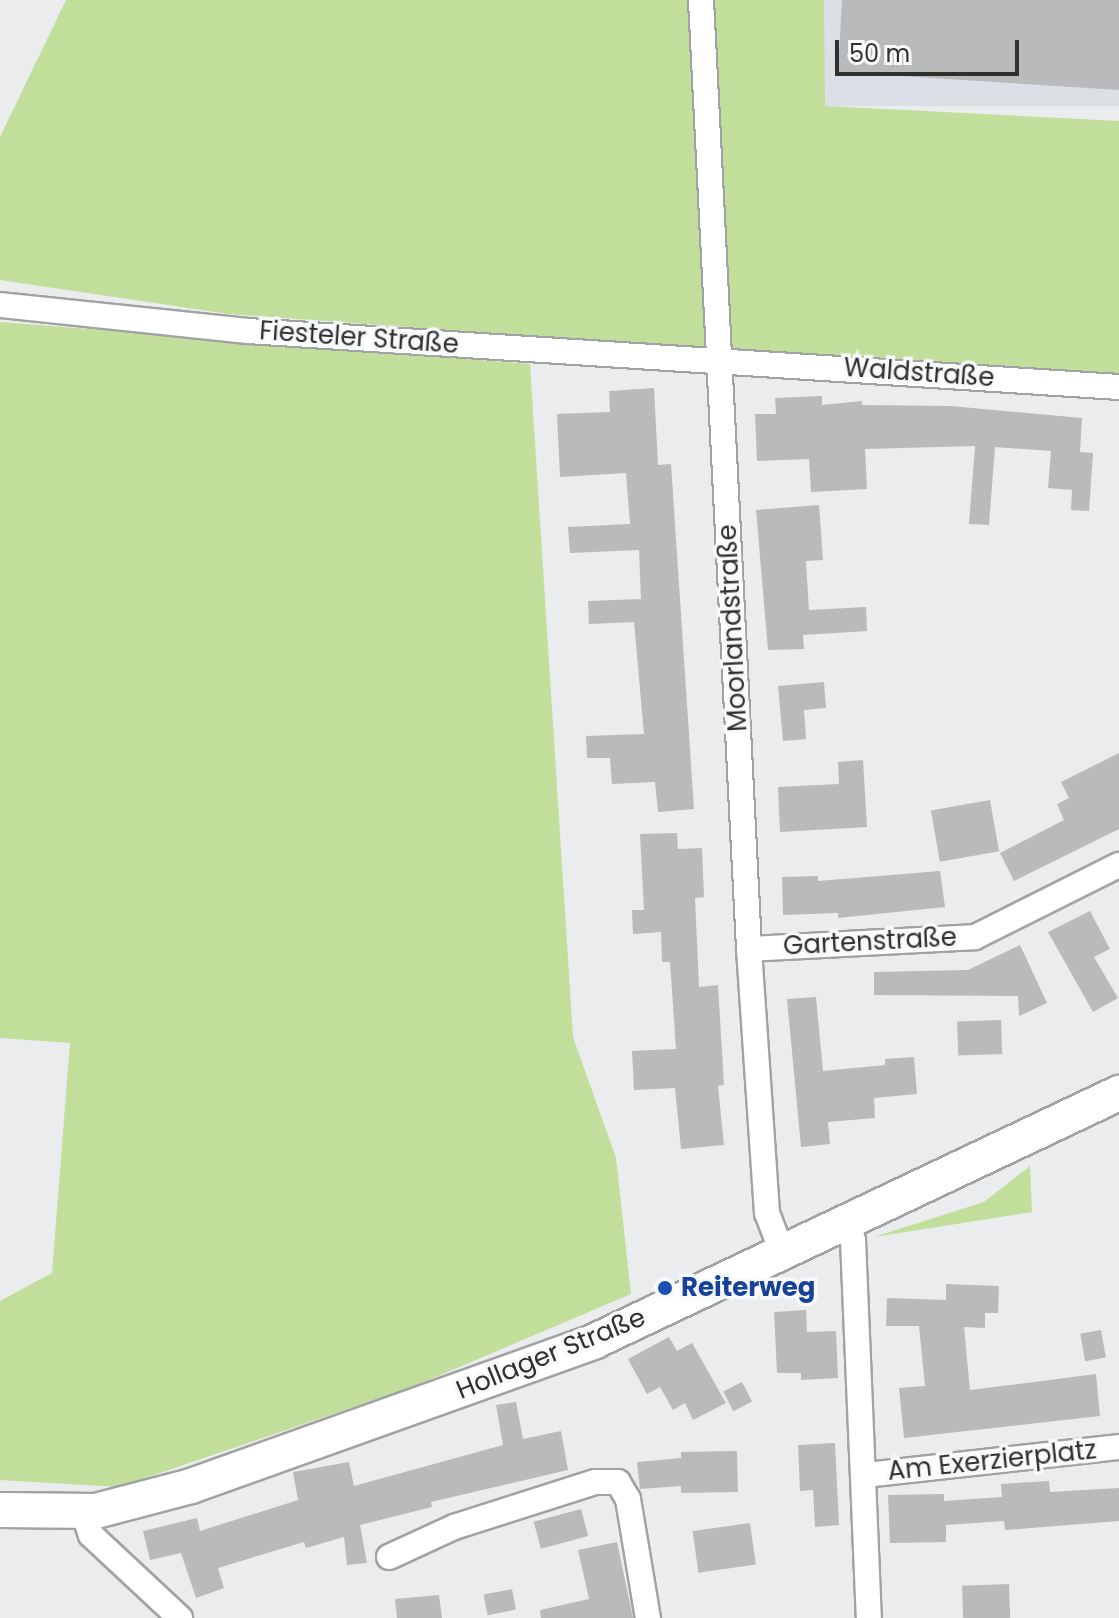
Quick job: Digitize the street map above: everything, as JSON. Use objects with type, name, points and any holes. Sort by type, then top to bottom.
[{"type":"main road","name":"Hollager Straße","points":[[0,1510],[83,1511],[191,1486],[580,1347],[1119,1093]]},
{"type":"street","name":"Moorlandstraße","points":[[701,0],[749,949],[767,1213],[782,1252]]},
{"type":"street","name":"Fiesteler Straße","points":[[0,305],[248,331],[720,359]]},
{"type":"street","name":"Waldstraße","points":[[720,359],[1119,387]]},
{"type":"street","name":"Gartenstraße","points":[[749,949],[975,937],[1119,865]]},
{"type":"street","points":[[847,1223],[853,1240],[869,1618]]},
{"type":"street","name":"Am Exerzierplatz","points":[[865,1475],[1119,1447]]},
{"type":"street","points":[[389,1557],[454,1527],[595,1482],[618,1482],[628,1499],[648,1618]]},
{"type":"street","points":[[83,1511],[91,1535],[180,1618]]},
{"type":"shaded area","points":[[824,0],[1119,0],[1119,106],[824,106]]},
{"type":"green space","points":[[66,0],[824,0],[825,106],[1119,121],[1119,388],[720,359],[530,336],[229,314],[0,280],[0,137]]},
{"type":"green space","points":[[0,322],[530,364],[573,1037],[616,1158],[631,1294],[412,1387],[119,1487],[0,1480],[0,1301],[52,1273],[70,1043],[0,1038]]},
{"type":"green space","points":[[1030,1166],[1032,1212],[874,1237],[984,1202]]},
{"type":"building","points":[[842,0],[1119,0],[1119,90],[838,72]]},
{"type":"building","points":[[654,388],[658,465],[671,464],[694,809],[658,812],[655,782],[612,784],[610,758],[587,758],[586,736],[644,734],[634,622],[589,624],[588,601],[641,599],[639,550],[570,553],[568,527],[630,524],[626,473],[560,477],[557,414],[610,412],[609,391]]},
{"type":"building","points":[[822,396],[822,405],[862,401],[862,405],[951,406],[1082,418],[1080,452],[1093,453],[1089,511],[1071,510],[1072,490],[1048,488],[1051,451],[995,447],[989,525],[969,524],[975,446],[865,449],[867,489],[811,492],[809,459],[757,461],[755,414],[776,414],[775,398]]},
{"type":"building","points":[[819,505],[823,560],[806,561],[809,610],[866,607],[867,631],[803,635],[804,649],[768,650],[756,510]]},
{"type":"building","points":[[824,682],[826,708],[804,710],[806,739],[783,741],[778,686]]},
{"type":"building","points":[[1119,753],[1119,829],[1014,881],[1000,853],[1064,820],[1057,804],[1069,798],[1061,782]]},
{"type":"building","points":[[863,760],[867,827],[780,832],[778,787],[839,784],[838,762]]},
{"type":"building","points":[[990,800],[999,851],[940,862],[931,810]]},
{"type":"building","points":[[677,833],[678,849],[702,848],[704,897],[695,898],[699,987],[718,985],[724,1085],[718,1086],[724,1145],[681,1149],[675,1088],[634,1090],[632,1051],[676,1049],[670,962],[662,962],[661,932],[633,934],[632,910],[644,910],[640,834]]},
{"type":"building","points":[[940,871],[945,907],[838,918],[838,913],[783,915],[782,877],[818,876],[818,881]]},
{"type":"building","points":[[1090,911],[1110,949],[1094,957],[1118,998],[1093,1012],[1048,932]]},
{"type":"building","points":[[1020,945],[1047,1003],[1019,1016],[1018,996],[874,995],[874,972],[968,970]]},
{"type":"building","points":[[816,997],[823,1071],[885,1065],[885,1059],[914,1057],[917,1094],[874,1098],[875,1118],[828,1122],[830,1144],[801,1147],[787,999]]},
{"type":"building","points":[[1001,1020],[1002,1054],[958,1056],[957,1022]]},
{"type":"building","points":[[946,1284],[999,1286],[998,1313],[985,1313],[985,1328],[964,1327],[970,1390],[1096,1374],[1100,1416],[904,1438],[899,1388],[925,1386],[919,1326],[886,1326],[887,1298],[946,1300]]},
{"type":"building","points":[[806,1310],[807,1332],[836,1331],[838,1378],[801,1380],[801,1373],[777,1373],[774,1312]]},
{"type":"building","points":[[1101,1330],[1106,1358],[1085,1361],[1080,1334]]},
{"type":"building","points":[[669,1337],[677,1351],[692,1343],[726,1403],[693,1420],[685,1403],[673,1410],[660,1387],[647,1394],[628,1359]]},
{"type":"building","points":[[742,1382],[752,1402],[733,1411],[723,1392]]},
{"type":"building","points":[[516,1402],[523,1439],[561,1431],[568,1470],[431,1502],[432,1507],[360,1525],[367,1563],[347,1565],[344,1537],[306,1548],[304,1542],[218,1568],[224,1588],[196,1598],[181,1553],[150,1560],[143,1531],[197,1518],[200,1531],[298,1500],[293,1472],[349,1462],[354,1486],[503,1445],[496,1405]]},
{"type":"building","points":[[835,1443],[839,1525],[815,1527],[813,1490],[800,1491],[798,1445]]},
{"type":"building","points":[[737,1451],[738,1492],[681,1493],[681,1486],[640,1489],[637,1462],[681,1458],[681,1452]]},
{"type":"building","points":[[1049,1481],[1050,1492],[1119,1488],[1119,1521],[1005,1530],[1004,1521],[946,1525],[946,1542],[890,1543],[888,1495],[944,1494],[944,1501],[1002,1497],[1001,1484]]},
{"type":"building","points":[[581,1509],[588,1536],[541,1549],[534,1522]]},
{"type":"building","points":[[750,1523],[756,1565],[698,1573],[693,1531]]},
{"type":"building","points":[[617,1542],[633,1618],[541,1618],[540,1610],[589,1599],[578,1550]]},
{"type":"building","points":[[1009,1584],[1010,1618],[963,1618],[962,1586]]},
{"type":"building","points":[[512,1589],[516,1610],[488,1615],[484,1595]]},
{"type":"building","points":[[439,1595],[442,1618],[397,1618],[395,1599]]},
{"type":"place","name":"Reiterweg","points":[[665,1288]]}]
